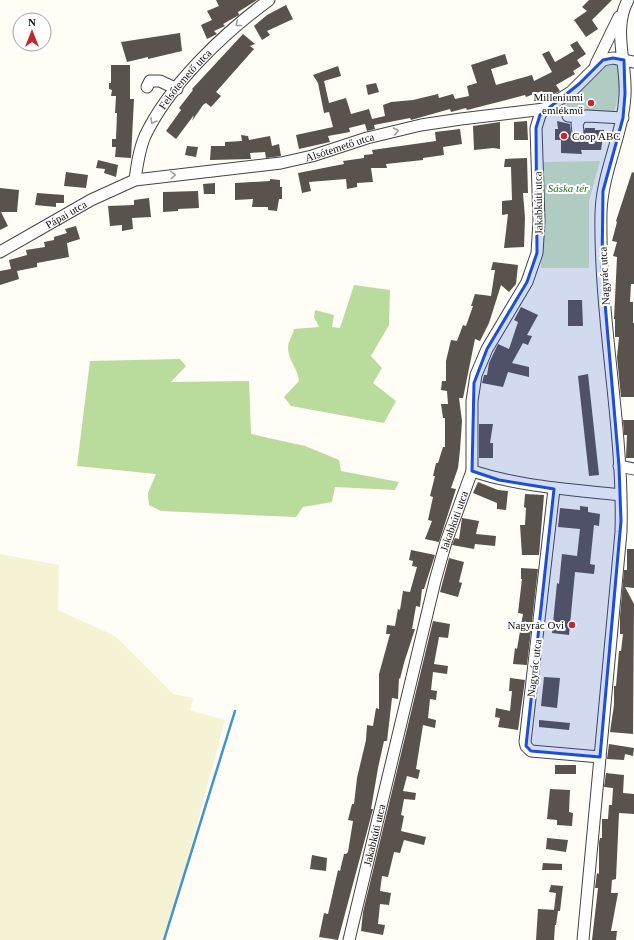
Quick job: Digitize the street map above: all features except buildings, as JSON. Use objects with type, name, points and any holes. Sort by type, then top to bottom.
[{"type":"street","name":"Felsőtemető utca","points":[[135,180],[138,160],[145,137],[156,116],[213,47],[269,0]]},
{"type":"street","points":[[595,66],[627,3]]},
{"type":"street","name":"Nagyrác utca","points":[[583,940],[620,551],[619,466],[602,268],[601,213],[603,191],[623,118],[625,87],[629,61],[620,35],[627,3]]},
{"type":"street","points":[[544,109],[571,92],[595,66],[608,58],[629,61]]},
{"type":"street","points":[[147,87],[150,81],[156,80],[177,89]]},
{"type":"street","name":"Alsótemető utca","points":[[135,180],[281,163],[312,156],[367,138],[421,125],[461,118],[544,109]]},
{"type":"street","name":"Jakabkúti utca","points":[[349,940],[435,581],[446,542],[472,471],[472,401],[476,375],[487,349],[527,282],[536,253],[539,221],[536,128],[540,115],[544,109]]},
{"type":"street","points":[[568,116],[623,118]]},
{"type":"street","points":[[578,132],[578,124],[581,117]]},
{"type":"street","name":"Pápai utca","points":[[0,252],[91,200],[135,180]]},
{"type":"street","points":[[619,466],[634,469]]},
{"type":"street","points":[[472,471],[499,480],[554,489],[620,495]]},
{"type":"street","name":"Nagyrác utca","points":[[554,489],[524,742],[531,751],[600,757]]},
{"type":"highlighted area","points":[[613,58],[624,60],[625,94],[623,118],[603,191],[602,268],[619,466],[621,521],[600,757],[531,751],[526,746],[554,489],[499,480],[472,471],[474,383],[487,349],[527,282],[537,253],[536,128],[540,115],[579,84],[603,60]]},
{"type":"shaded area","points":[[0,554],[59,565],[58,610],[115,636],[173,694],[193,698],[190,710],[225,720],[166,940],[0,940]]},
{"type":"green space","points":[[613,63],[619,67],[620,78],[614,112],[567,111],[564,109],[564,103],[603,65]]},
{"type":"green space","name":"Sáska tér","points":[[600,161],[589,201],[589,268],[541,268],[544,162]]},
{"type":"green space","points":[[354,285],[390,290],[389,325],[371,356],[382,368],[373,383],[396,401],[384,423],[291,406],[284,397],[299,381],[297,372],[288,352],[289,343],[294,329],[319,327],[314,317],[315,310],[334,315],[332,327],[340,328]]},
{"type":"green space","points":[[180,359],[186,366],[171,382],[249,381],[251,434],[305,446],[339,460],[341,471],[399,482],[395,490],[335,487],[332,502],[303,507],[296,517],[161,511],[149,505],[148,493],[156,474],[77,466],[90,361]]},
{"type":"waterway","points":[[164,940],[235,711]]},
{"type":"place","name":"Milleniumi emlékmű","points":[[591,103]]},
{"type":"place","name":"Coop ABC","points":[[564,136]]},
{"type":"place","name":"Nagyrác Ovi","points":[[572,625]]}]
